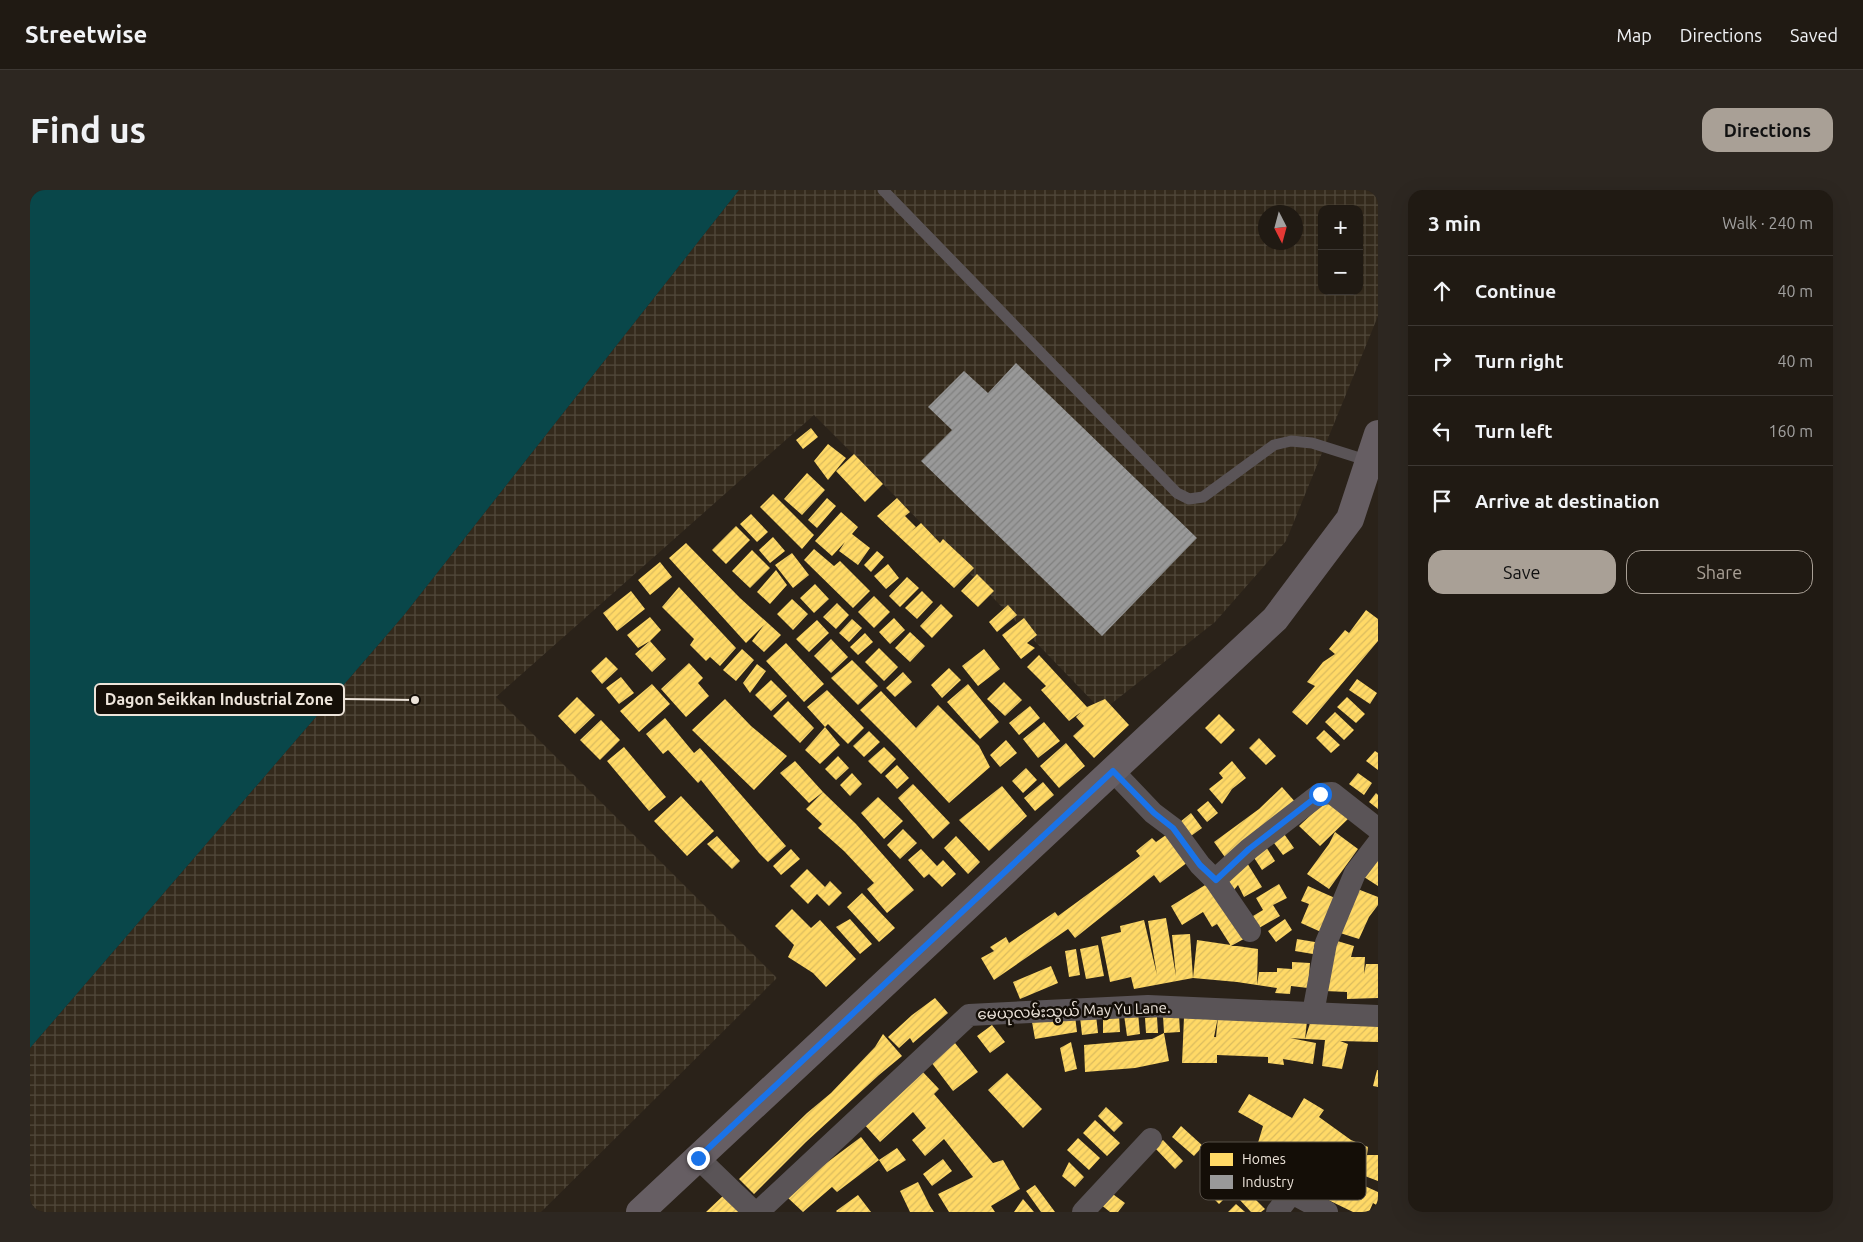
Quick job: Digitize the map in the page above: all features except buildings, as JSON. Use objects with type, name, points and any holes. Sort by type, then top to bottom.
[{"type":"street","points":[[640,1212],[1275,619],[1350,519],[1378,434]]},
{"type":"street","points":[[1113,771],[1154,813],[1173,828],[1200,865],[1216,880],[1250,932]]},
{"type":"street","points":[[1216,880],[1249,849],[1320,794],[1332,793],[1378,829]]},
{"type":"street","points":[[1313,1013],[1326,943],[1355,873],[1378,843]]},
{"type":"street","name":"မေယုလမ်းသွယ် May Yu Lane.","points":[[758,1212],[969,1015],[1148,1006],[1378,1016]]},
{"type":"street","points":[[1083,1212],[1151,1139]]},
{"type":"street","points":[[698,1158],[754,1212]]},
{"type":"street","points":[[1277,1212],[1286,1200]]},
{"type":"street","points":[[1305,1200],[1327,1212]]},
{"type":"lane","points":[[883,190],[1177,493],[1189,499],[1203,497],[1274,445],[1291,442],[1312,443],[1369,462]]},
{"type":"shaded area","points":[[739,190],[1378,190],[1378,316],[1286,541],[1215,622],[1102,711],[897,498],[814,415],[496,697],[777,978],[541,1212],[30,1212],[30,1048],[404,615]]},
{"type":"water","points":[[30,190],[739,190],[404,615],[30,1048]]},
{"type":"place","name":"Dagon Seikkan Industrial Zone","points":[[415,700]]},
{"type":"route","points":[[698,1158],[1113,771],[1154,813],[1173,828],[1200,865],[1216,880],[1249,849],[1320,794]]}]
